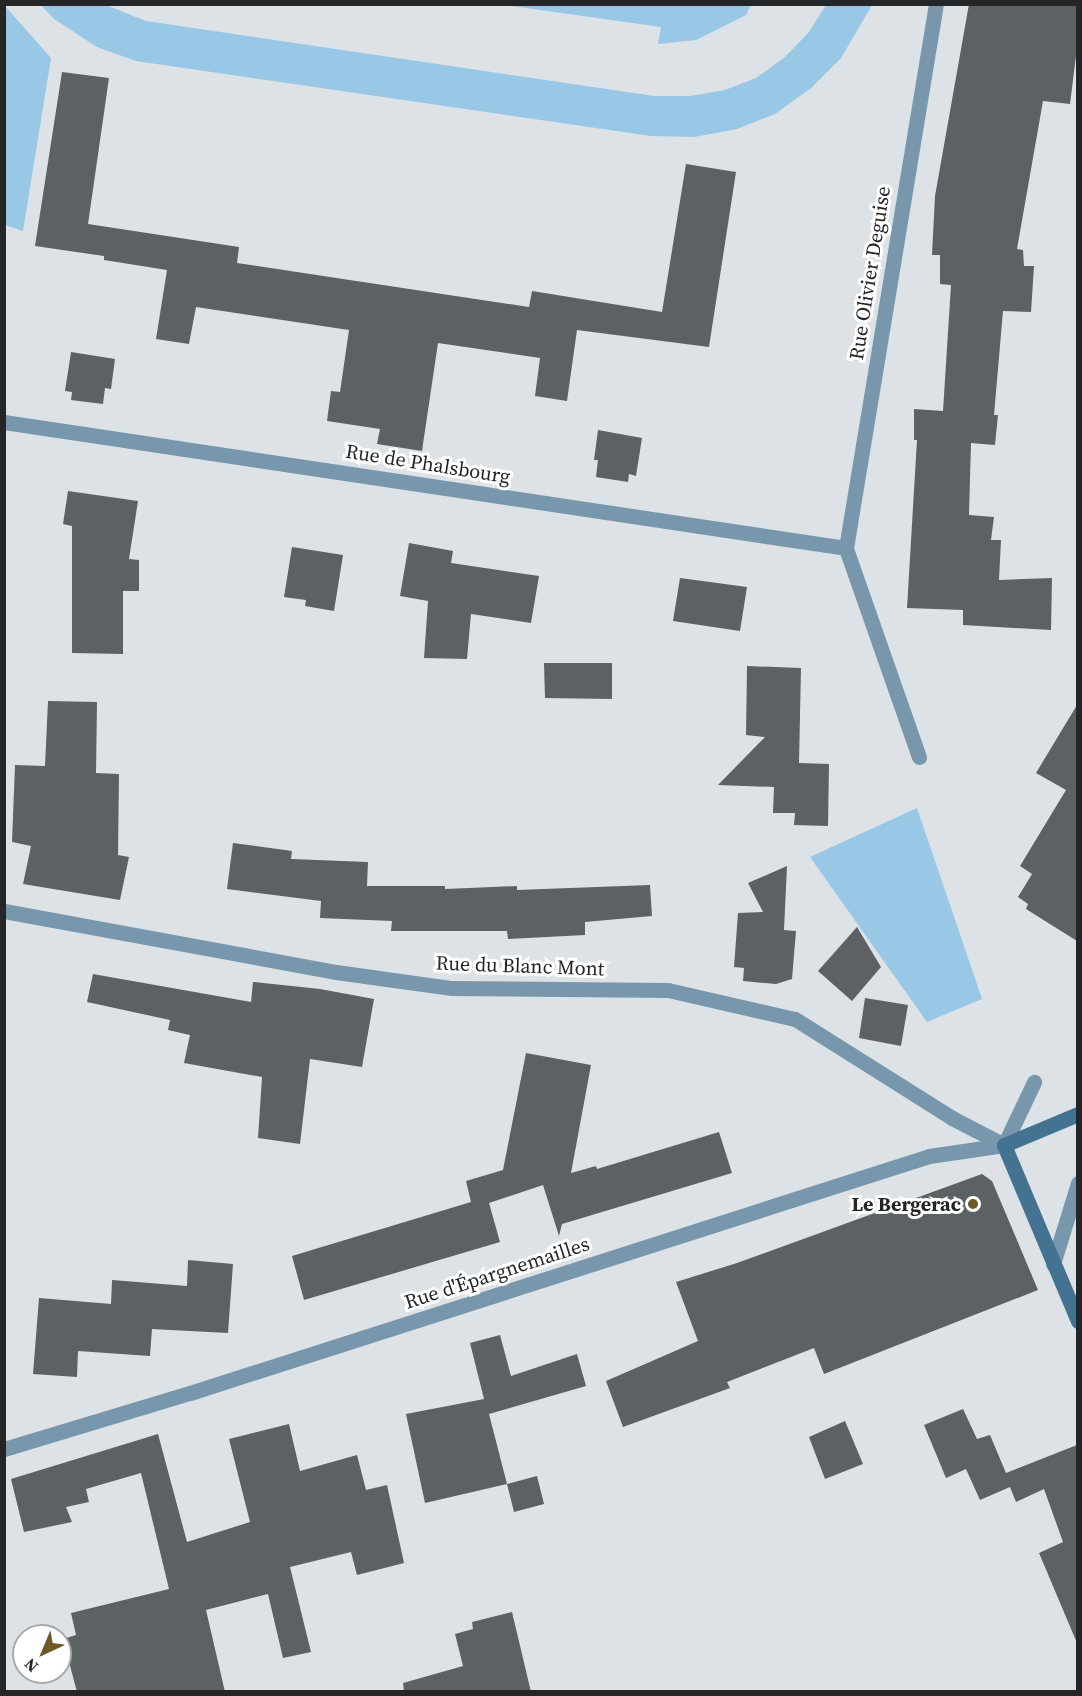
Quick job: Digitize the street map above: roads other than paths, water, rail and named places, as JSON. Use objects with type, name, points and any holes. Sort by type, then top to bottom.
[{"type":"main road","points":[[1077,1114],[1004,1145],[1077,1321]]},
{"type":"street","name":"Rue Olivier Deguise","points":[[846,548],[936,4]]},
{"type":"street","name":"Rue de Phalsbourg","points":[[4,422],[846,548]]},
{"type":"street","points":[[846,548],[919,757]]},
{"type":"street","name":"Rue du Blanc Mont","points":[[4,911],[336,972],[429,985],[452,988],[668,990],[795,1019],[952,1118],[1004,1145]]},
{"type":"street","points":[[1004,1145],[1034,1082]]},
{"type":"street","name":"Rue d'Épargnemailles","points":[[4,1449],[190,1394],[929,1156],[1004,1145]]},
{"type":"street","points":[[1053,1264],[1077,1183]]},
{"type":"place","name":"Le Bergerac","points":[[973,1204]]}]
